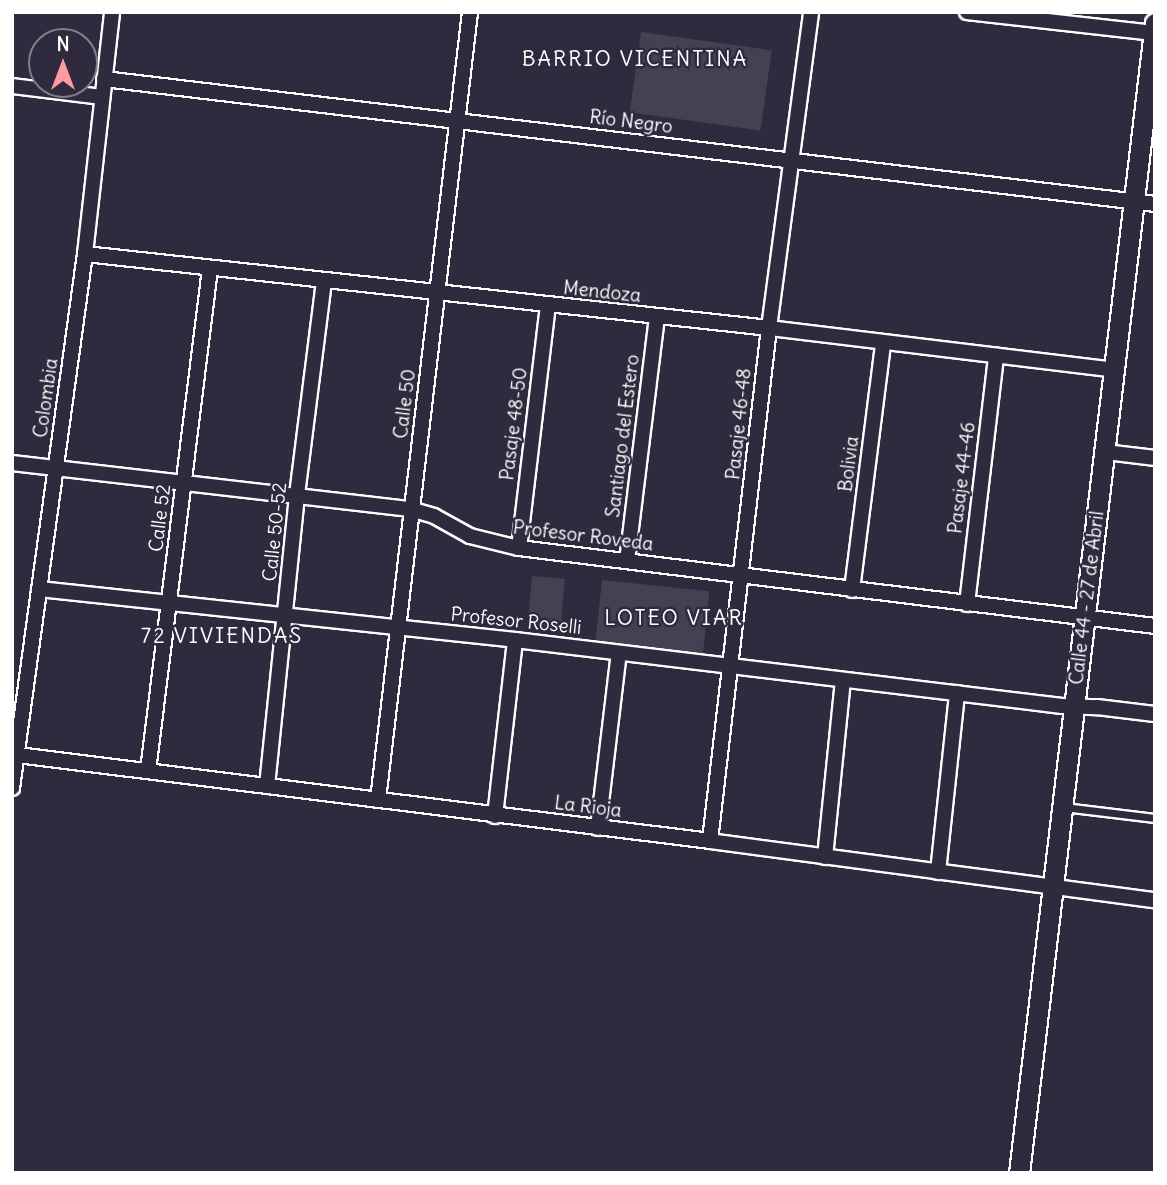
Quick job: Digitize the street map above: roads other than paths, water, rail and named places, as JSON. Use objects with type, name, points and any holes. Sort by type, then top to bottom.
[{"type":"street","name":"Colombia","points":[[12,788],[85,254],[112,12]]},
{"type":"street","name":"Calle 50","points":[[378,800],[411,537],[410,509],[470,12]]},
{"type":"street","name":"Pasaje 46-48","points":[[710,841],[769,328],[811,12]]},
{"type":"street","points":[[967,12],[1154,28]]},
{"type":"street","name":"Calle 44 - 27 de Abril","points":[[1019,1173],[1154,28]]},
{"type":"street","name":"Río Negro","points":[[103,79],[1155,204]]},
{"type":"street","points":[[12,86],[101,97]]},
{"type":"street","name":"Mendoza","points":[[85,254],[324,282],[769,328],[1114,370]]},
{"type":"street","name":"Calle 52","points":[[148,771],[210,269]]},
{"type":"street","name":"Calle 50-52","points":[[267,786],[297,495],[324,282]]},
{"type":"street","name":"Pasaje 48-50","points":[[519,548],[548,305]]},
{"type":"street","name":"Santiago del Estero","points":[[627,561],[657,317]]},
{"type":"street","name":"Bolivia","points":[[852,590],[883,343]]},
{"type":"street","name":"Pasaje 44-46","points":[[967,604],[996,356]]},
{"type":"street","points":[[1105,452],[1155,458]]},
{"type":"street","name":"Profesor Roveda","points":[[12,463],[410,509],[434,516],[470,536],[519,548],[1155,626]]},
{"type":"street","name":"Profesor Roselli","points":[[39,589],[515,640],[1155,714]]},
{"type":"street","points":[[495,816],[515,640]]},
{"type":"street","points":[[598,828],[619,653]]},
{"type":"street","points":[[825,857],[843,680]]},
{"type":"street","points":[[938,872],[957,693]]},
{"type":"street","name":"La Rioja","points":[[17,755],[710,841],[1155,900]]},
{"type":"lane","points":[[1062,807],[1155,818]]},
{"type":"district","name":"BARRIO VICENTINA","points":[[635,59]]},
{"type":"district","name":"LOTEO VIAR","points":[[674,618]]},
{"type":"district","name":"72 VIVIENDAS","points":[[222,636]]}]
